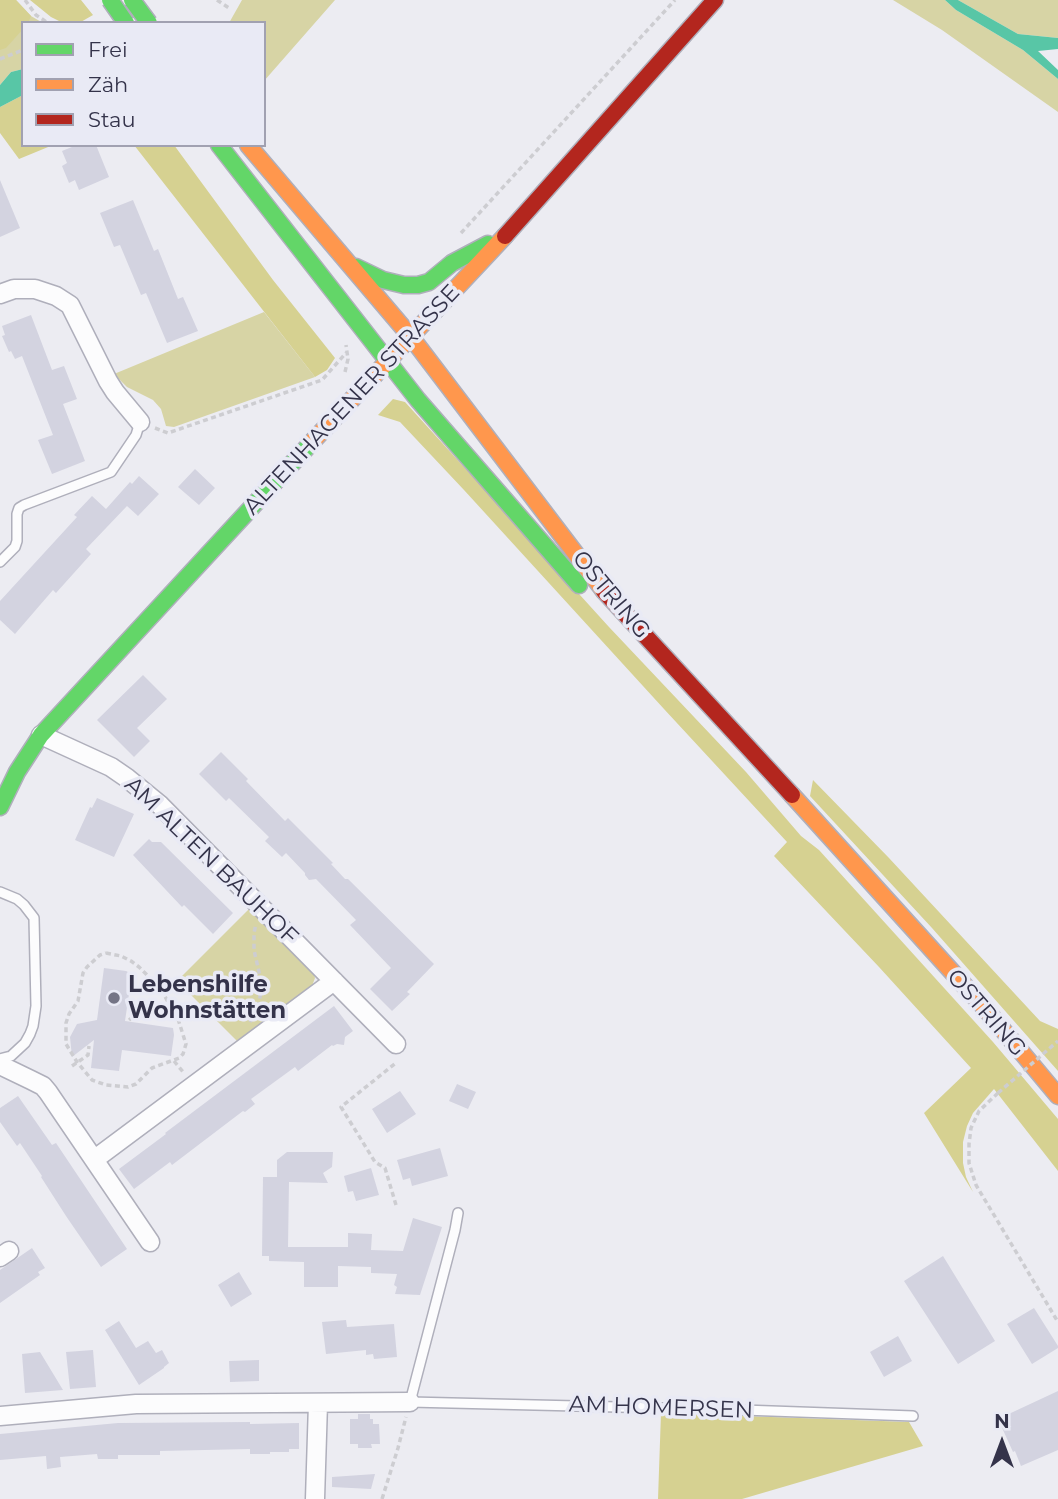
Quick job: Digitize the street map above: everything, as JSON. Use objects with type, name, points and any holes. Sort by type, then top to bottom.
[{"type":"main road","points":[[110,0],[125,21]]},
{"type":"main road","points":[[132,0],[148,21]]},
{"type":"main road","name":"ALTENHAGENER STRASSE","points":[[0,807],[17,772],[41,735],[508,233],[715,0]]},
{"type":"main road","name":"OSTRING","points":[[221,147],[418,400],[591,599],[723,737],[829,837]]},
{"type":"main road","name":"OSTRING","points":[[250,147],[411,337],[601,588],[983,1006],[1058,1096]]},
{"type":"main road","points":[[348,263],[383,280],[418,285],[429,282],[452,263],[508,233]]},
{"type":"street","points":[[0,294],[14,289],[35,289],[56,296],[70,305],[108,381],[140,422]]},
{"type":"street","name":"AM ALTEN BAUHOF","points":[[41,735],[111,767],[160,805],[397,1044]]},
{"type":"street","points":[[95,1159],[334,981]]},
{"type":"street","points":[[0,1065],[43,1086],[150,1242]]},
{"type":"street","name":"AM HOMERSEN","points":[[0,1416],[136,1404],[410,1402]]},
{"type":"street","points":[[315,1499],[318,1403]]},
{"type":"lane","points":[[0,562],[15,547],[19,508],[107,475],[136,435],[140,422]]},
{"type":"lane","points":[[0,892],[17,899],[34,918],[36,1006],[33,1026],[25,1043],[10,1056],[0,1059]]},
{"type":"lane","points":[[410,1402],[458,1213]]},
{"type":"lane","name":"AM HOMERSEN","points":[[410,1402],[913,1416]]},
{"type":"path","points":[[25,0],[36,15],[45,21]]},
{"type":"path","points":[[216,0],[229,8]]},
{"type":"path","points":[[455,239],[675,0]]},
{"type":"path","points":[[0,59],[21,51]]},
{"type":"path","points":[[140,422],[169,433],[322,380],[348,352]]},
{"type":"path","points":[[322,380],[327,386]]},
{"type":"path","points":[[254,1041],[248,1031],[249,1023],[259,1003],[262,985],[254,950],[254,933],[259,919],[266,912]]},
{"type":"path","points":[[106,953],[131,961],[160,988],[171,1005],[185,1038],[183,1054],[172,1062],[152,1068],[136,1084],[128,1087],[106,1085],[92,1080],[77,1062],[66,1044],[66,1024],[78,1001],[83,974],[87,967],[106,953]]},
{"type":"path","points":[[129,1020],[135,1015],[161,1011],[171,1005]]},
{"type":"path","points":[[1058,1041],[979,1111],[971,1128],[968,1144],[969,1163],[976,1185],[1058,1322]]},
{"type":"path","points":[[72,1066],[88,1055],[89,1046]]},
{"type":"path","points":[[396,1205],[385,1168],[375,1161],[341,1107],[397,1062]]},
{"type":"path","points":[[382,1499],[410,1402]]},
{"type":"shaded area","points":[[0,0],[16,0],[40,21],[21,21],[21,70],[11,72],[0,85]]},
{"type":"shaded area","points":[[0,0],[16,0],[31,16],[29,21],[21,21],[21,31],[6,48],[0,50]]},
{"type":"shaded area","points":[[30,0],[81,0],[93,15],[82,21],[59,21]]},
{"type":"shaded area","points":[[242,0],[335,0],[266,79],[266,21],[230,21]]},
{"type":"shaded area","points":[[893,0],[945,0],[956,10],[1023,50],[1058,79],[1058,112],[942,30]]},
{"type":"shaded area","points":[[945,0],[958,0],[1018,34],[1058,38],[1058,49],[1038,51],[1058,70],[1058,79],[1023,50],[956,10]]},
{"type":"shaded area","points":[[958,0],[1058,0],[1058,38],[1018,34]]},
{"type":"shaded area","points":[[21,70],[21,96],[0,107],[0,85],[11,72]]},
{"type":"shaded area","points":[[21,96],[21,147],[48,147],[19,159],[0,133],[0,107]]},
{"type":"shaded area","points":[[136,147],[175,147],[273,280],[335,358],[327,370],[315,377]]},
{"type":"shaded area","points":[[264,312],[315,377],[174,427],[166,426],[161,409],[153,400],[127,387],[114,374]]},
{"type":"shaded area","points":[[393,399],[405,402],[993,1042],[1058,1119],[1058,1171],[994,1089],[973,1113],[963,1142],[963,1163],[973,1192],[924,1113],[971,1068],[774,856],[787,842],[400,422],[378,415]]},
{"type":"shaded area","points":[[813,780],[1040,1021],[1058,1029],[1058,1071],[932,928],[810,796]]},
{"type":"shaded area","points":[[250,908],[313,970],[315,978],[312,986],[238,1042],[177,981]]},
{"type":"shaded area","points":[[661,1413],[909,1422],[923,1446],[742,1499],[658,1499]]},
{"type":"building","points":[[72,147],[97,147],[109,177],[79,190],[75,180],[69,183],[62,166],[67,163],[62,151]]},
{"type":"building","points":[[0,180],[20,228],[0,237]]},
{"type":"building","points":[[133,200],[154,251],[158,249],[178,299],[183,297],[198,331],[167,343],[146,293],[141,295],[120,245],[114,247],[100,213]]},
{"type":"building","points":[[31,315],[52,370],[64,366],[77,399],[63,404],[85,461],[52,474],[38,440],[53,435],[22,356],[15,359],[2,336],[5,335],[2,326]]},
{"type":"building","points":[[195,469],[215,488],[199,505],[178,487]]},
{"type":"building","points":[[139,476],[159,494],[138,516],[127,506],[86,549],[91,554],[56,593],[53,590],[15,634],[0,620],[0,601],[77,517],[74,515],[92,496],[106,509],[130,482],[132,484]]},
{"type":"building","points":[[143,675],[167,699],[137,728],[150,741],[134,757],[97,720]]},
{"type":"building","points":[[221,752],[285,821],[288,818],[333,863],[331,864],[345,879],[434,964],[392,1011],[370,989],[391,968],[350,925],[356,920],[316,879],[309,880],[286,853],[282,857],[265,841],[269,837],[229,798],[226,801],[199,774]]},
{"type":"building","points":[[97,798],[134,814],[114,857],[75,840]]},
{"type":"building","points":[[149,839],[152,842],[161,842],[233,913],[213,934],[184,905],[182,907],[133,855]]},
{"type":"building","name":"Lebenshilfe Wohnstätten","points":[[104,968],[132,974],[125,1021],[173,1028],[171,1056],[122,1050],[119,1071],[91,1068],[94,1040],[72,1057],[70,1037],[77,1024],[97,1020]]},
{"type":"building","points":[[334,1006],[353,1031],[345,1037],[344,1045],[332,1045],[298,1071],[295,1067],[251,1099],[255,1104],[245,1112],[134,1189],[119,1169]]},
{"type":"building","points":[[457,1084],[476,1092],[468,1109],[449,1101]]},
{"type":"building","points":[[400,1091],[416,1114],[387,1133],[372,1109]]},
{"type":"building","points":[[18,1096],[52,1145],[56,1143],[127,1249],[101,1267],[20,1143],[17,1146],[0,1122],[0,1108]]},
{"type":"building","points":[[440,1148],[448,1176],[412,1186],[410,1178],[403,1180],[397,1160]]},
{"type":"building","points":[[287,1152],[333,1152],[332,1167],[323,1173],[328,1183],[289,1182],[288,1247],[348,1247],[348,1233],[372,1234],[371,1250],[403,1251],[413,1218],[442,1227],[420,1295],[395,1294],[397,1274],[371,1273],[371,1267],[338,1266],[338,1287],[304,1287],[304,1262],[269,1261],[269,1256],[262,1256],[263,1177],[277,1177],[277,1160]]},
{"type":"building","points":[[371,1168],[379,1195],[356,1201],[353,1191],[348,1192],[344,1176]]},
{"type":"building","points":[[32,1248],[45,1268],[38,1272],[40,1275],[0,1303],[0,1270]]},
{"type":"building","points":[[943,1256],[995,1341],[958,1364],[904,1281]]},
{"type":"building","points":[[239,1272],[252,1294],[231,1307],[218,1285]]},
{"type":"building","points":[[1034,1308],[1058,1348],[1032,1364],[1007,1324]]},
{"type":"building","points":[[346,1320],[347,1327],[394,1324],[397,1357],[374,1359],[373,1354],[366,1355],[366,1350],[326,1354],[322,1322]]},
{"type":"building","points":[[119,1321],[136,1348],[148,1341],[156,1353],[162,1350],[169,1363],[139,1385],[105,1330]]},
{"type":"building","points":[[898,1336],[912,1361],[884,1377],[870,1352]]},
{"type":"building","points":[[93,1350],[96,1387],[70,1389],[66,1352]]},
{"type":"building","points":[[40,1352],[63,1390],[25,1393],[22,1354]]},
{"type":"building","points":[[259,1360],[259,1381],[230,1382],[229,1361]]},
{"type":"building","points":[[1058,1391],[1058,1450],[1021,1466],[998,1419]]},
{"type":"building","points":[[358,1414],[370,1414],[373,1424],[379,1424],[380,1444],[371,1444],[372,1448],[358,1448],[358,1444],[350,1444],[350,1419],[358,1419]]},
{"type":"building","points":[[118,1423],[299,1423],[299,1449],[270,1454],[250,1454],[250,1449],[160,1451],[160,1455],[118,1455],[118,1459],[98,1459],[97,1454],[60,1457],[61,1467],[47,1469],[46,1456],[0,1460],[0,1434]]},
{"type":"building","points":[[375,1474],[371,1489],[332,1487],[332,1477]]},
{"type":"traffic: fast","points":[[110,0],[125,21]]},
{"type":"traffic: fast","points":[[132,0],[148,21]]},
{"type":"traffic: fast","points":[[221,147],[418,400],[579,585]]},
{"type":"traffic: fast","points":[[356,267],[383,280],[418,285],[429,282],[452,263],[488,244]]},
{"type":"traffic: fast","points":[[0,807],[17,772],[41,735],[312,442]]},
{"type":"traffic: slow","points":[[250,147],[411,337],[604,591]]},
{"type":"traffic: slow","points":[[312,442],[505,236]]},
{"type":"traffic: slow","points":[[792,795],[983,1006],[1058,1096]]},
{"type":"traffic: jam","points":[[505,236],[715,0]]},
{"type":"traffic: jam","points":[[604,591],[792,795]]},
{"type":"place","name":"Lebenshilfe Wohnstätten","points":[[114,998]]}]
